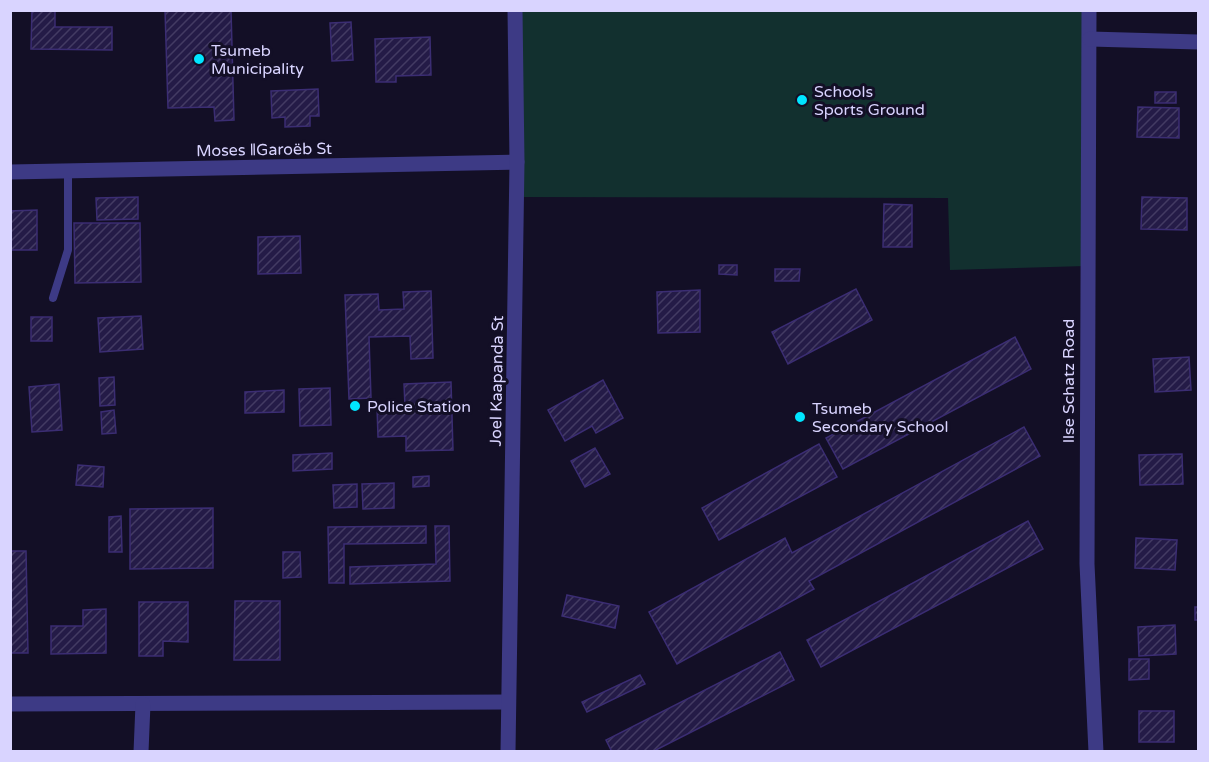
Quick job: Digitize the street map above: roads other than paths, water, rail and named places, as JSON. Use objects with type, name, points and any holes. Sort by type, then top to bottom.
[{"type":"street","name":"Joel Kaapanda St","points":[[508,752],[517,162],[515,10]]},
{"type":"street","name":"Ilse Schatz Road","points":[[1089,10],[1087,564],[1096,752]]},
{"type":"street","points":[[1089,39],[1198,42]]},
{"type":"street","name":"Moses ǁGaroëb St","points":[[10,172],[517,162]]},
{"type":"street","points":[[10,704],[508,702]]},
{"type":"street","points":[[141,752],[143,704]]},
{"type":"lane","points":[[53,298],[68,250],[68,171]]},
{"type":"place","name":"Tsumeb Municipality","points":[[199,59]]},
{"type":"place","name":"Schools Sports Ground","points":[[802,100]]},
{"type":"place","name":"Police Station","points":[[355,406]]},
{"type":"place","name":"Tsumeb Secondary School","points":[[800,417]]}]
